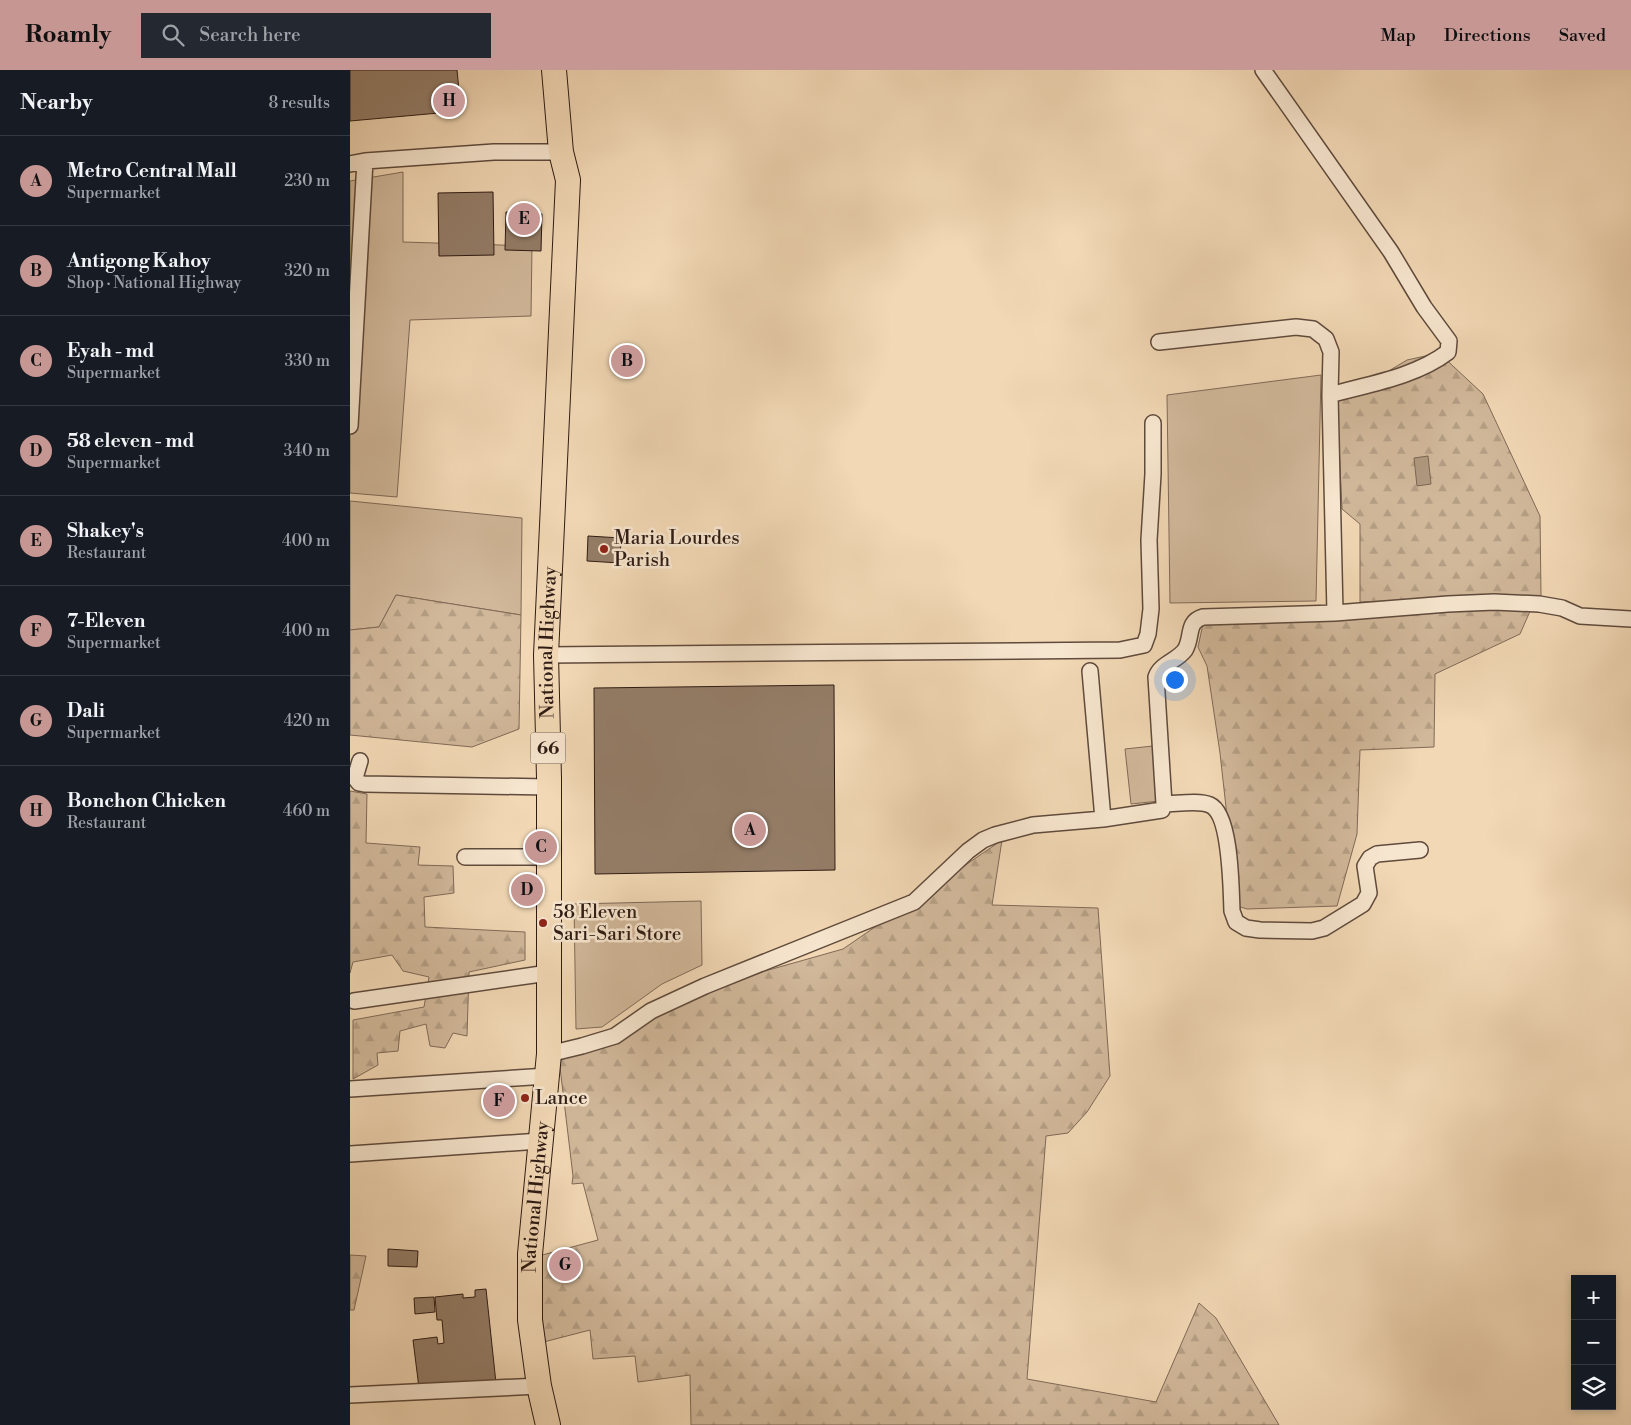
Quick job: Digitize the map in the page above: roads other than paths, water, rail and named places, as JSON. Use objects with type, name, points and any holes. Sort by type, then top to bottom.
[{"type":"main road","name":"National Highway","points":[[548,1425],[539,1386],[530,1320],[530,1264],[548,1065],[549,857],[546,655],[568,180],[561,152],[554,70]]},
{"type":"street","points":[[1263,70],[1391,252],[1424,307],[1448,341],[1448,352],[1436,361],[1403,375],[1330,395]]},
{"type":"street","points":[[350,426],[357,162],[494,152],[561,152]]},
{"type":"street","points":[[1159,342],[1296,327],[1313,329],[1326,339],[1331,352],[1330,395],[1335,612]]},
{"type":"street","points":[[546,655],[1120,650],[1144,645],[1148,634],[1151,609],[1149,540],[1153,474],[1153,423]]},
{"type":"street","points":[[350,1089],[548,1065],[582,1046],[616,1036],[650,1012],[705,986],[914,902],[968,851],[983,840],[995,835],[1033,825],[1103,819],[1162,810],[1164,804],[1156,677],[1158,671],[1184,651],[1193,622],[1197,618],[1494,602],[1539,604],[1562,608],[1580,616],[1631,619]]},
{"type":"street","points":[[1090,672],[1103,819]]},
{"type":"street","points":[[360,761],[355,778],[359,783],[364,784],[548,787]]},
{"type":"street","points":[[1164,804],[1204,803],[1212,805],[1218,813],[1226,836],[1232,911],[1236,922],[1246,928],[1312,931],[1324,928],[1363,904],[1369,893],[1365,866],[1370,858],[1377,854],[1420,850]]},
{"type":"street","points":[[465,857],[549,857]]},
{"type":"street","points":[[354,1001],[548,973]]},
{"type":"street","points":[[350,1154],[540,1141]]},
{"type":"street","points":[[350,1395],[539,1386]]},
{"type":"place","name":"Bonchon Chicken","points":[[449,101]]},
{"type":"place","name":"Shakey's","points":[[524,219]]},
{"type":"place","name":"Antigong Kahoy","points":[[627,361]]},
{"type":"place","name":"Maria Lourdes Parish","points":[[604,549]]},
{"type":"place","name":"Metro Central Mall","points":[[750,830]]},
{"type":"place","name":"Eyah - md","points":[[541,847]]},
{"type":"place","name":"58 eleven - md","points":[[527,890]]},
{"type":"place","name":"58 Eleven Sari-Sari Store","points":[[543,923]]},
{"type":"place","name":"Lance","points":[[525,1098]]},
{"type":"place","name":"7-Eleven","points":[[499,1101]]},
{"type":"place","name":"Dali","points":[[565,1265]]}]
